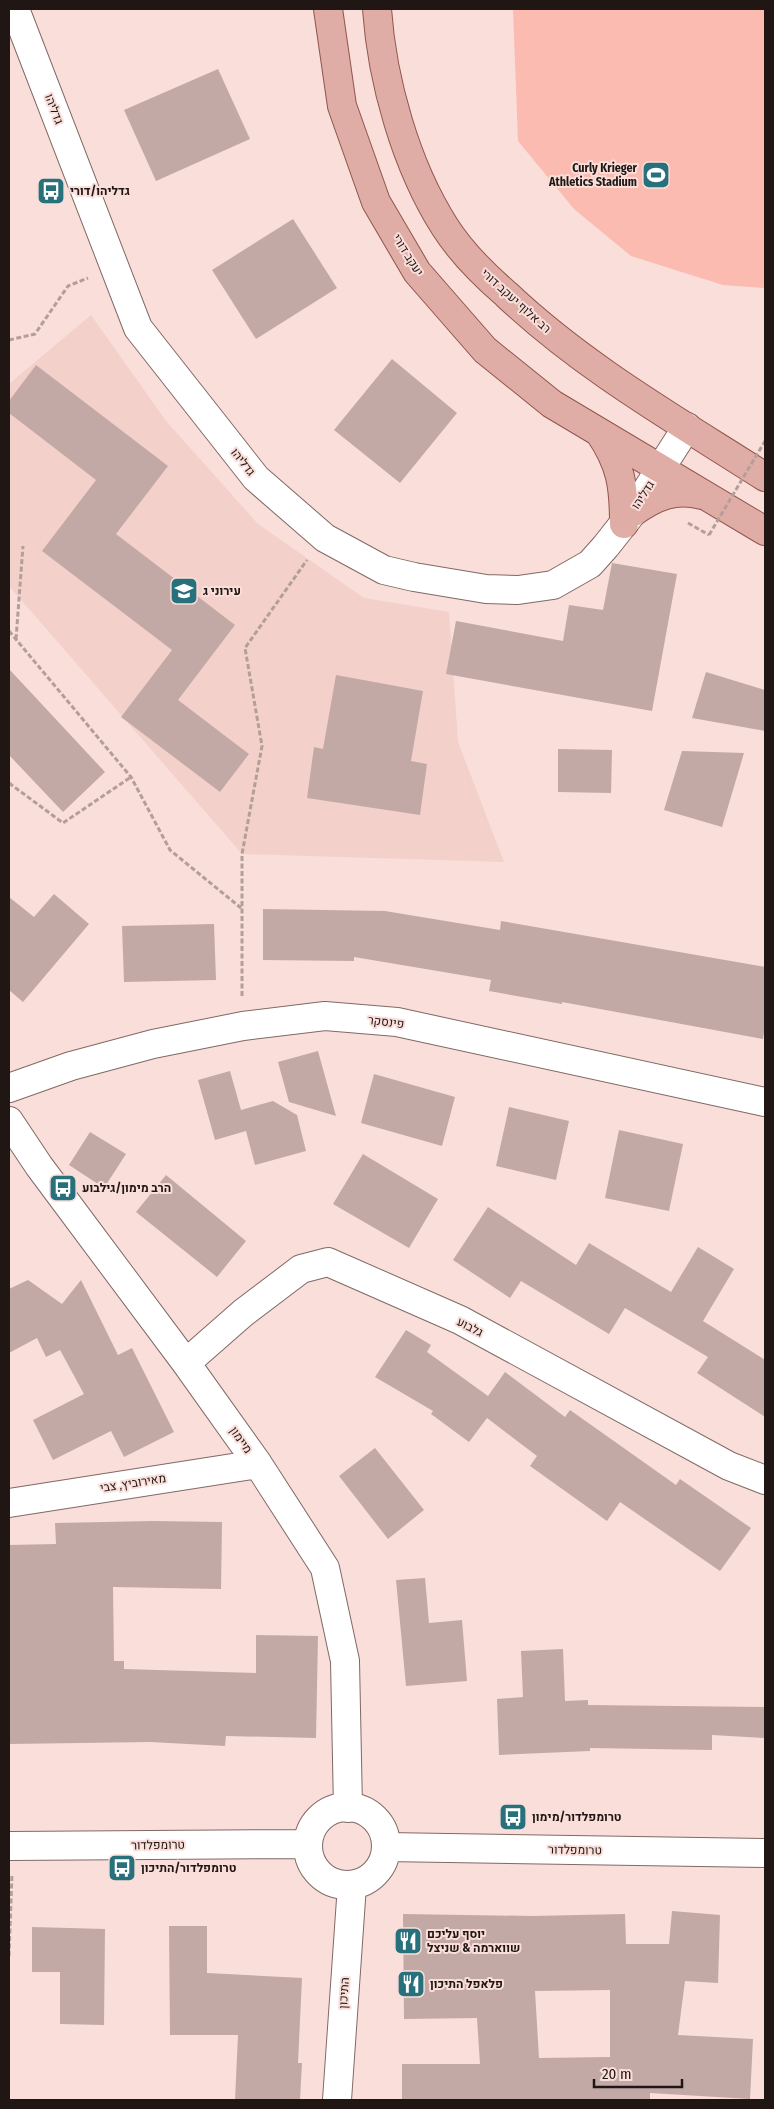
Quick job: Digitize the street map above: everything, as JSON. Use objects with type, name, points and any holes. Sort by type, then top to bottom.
[{"type":"main road","name":"יעקב דורי","points":[[328,9],[342,106],[376,202],[416,272],[485,350],[552,404],[598,430]]},
{"type":"main road","name":"רב אלוף יעקב דורי","points":[[378,9],[379,34],[397,118],[416,172],[446,228],[486,276],[528,315],[601,371],[765,477]]},
{"type":"main road","points":[[598,430],[765,531]]},
{"type":"main road","points":[[598,430],[616,460],[621,475],[628,518]]},
{"type":"main road","points":[[628,518],[647,502],[664,494],[679,491],[710,497]]},
{"type":"street","name":"גדליהו","points":[[15,9],[138,328],[256,478],[325,538],[384,570],[448,584],[518,590],[553,585],[590,564],[628,518],[661,468]]},
{"type":"street","points":[[661,468],[687,427]]},
{"type":"street","name":"פינסקר","points":[[9,1088],[71,1066],[153,1044],[243,1026],[325,1016],[397,1022],[765,1102]]},
{"type":"street","name":"מיימון","points":[[9,1121],[39,1166],[186,1363],[258,1464],[325,1568],[345,1661],[348,1808]]},
{"type":"street","name":"גלבוע","points":[[186,1363],[244,1313],[301,1269],[328,1262],[460,1320],[729,1466],[765,1480]]},
{"type":"street","name":"מאירוביץ, צבי","points":[[9,1502],[258,1464]]},
{"type":"street","points":[[348,1808],[358,1809],[375,1820],[381,1828],[386,1847],[379,1868],[362,1882],[352,1885],[340,1885],[320,1875],[313,1866],[308,1844],[314,1825],[320,1817],[328,1812],[348,1808]]},
{"type":"street","name":"טרומפלדור","points":[[11,1846],[308,1844]]},
{"type":"street","name":"טרומפלדור","points":[[386,1847],[765,1853]]},
{"type":"street","name":"התיכון","points":[[337,2100],[352,1885]]},
{"type":"path","points":[[9,340],[35,334],[68,286],[115,267]]},
{"type":"path","points":[[681,519],[710,535],[765,441]]},
{"type":"path","points":[[242,996],[242,854],[262,746],[245,648],[325,538]]},
{"type":"path","points":[[16,640],[23,546]]},
{"type":"path","points":[[9,631],[131,777],[170,850],[241,908]]},
{"type":"path","points":[[9,783],[64,823],[131,777]]},
{"type":"path","points":[[9,1956],[11,1846]]},
{"type":"shaded area","name":"Curly Krieger Athletics Stadium","points":[[513,9],[765,9],[765,288],[723,285],[631,256],[574,209],[518,141]]},
{"type":"shaded area","name":"עירוני ג","points":[[91,315],[166,421],[258,524],[364,598],[449,612],[458,742],[504,862],[242,854],[9,586],[9,384]]},
{"type":"building","points":[[218,69],[250,139],[156,181],[124,110]]},
{"type":"building","points":[[293,219],[337,288],[256,339],[212,270]]},
{"type":"building","points":[[392,359],[457,413],[400,483],[334,430]]},
{"type":"building","points":[[36,365],[168,466],[116,534],[235,625],[178,700],[249,754],[220,792],[121,717],[172,650],[42,551],[96,480],[9,413],[9,401]]},
{"type":"building","points":[[612,563],[677,574],[652,711],[446,674],[456,621],[563,641],[569,605],[603,610]]},
{"type":"building","points":[[9,669],[105,772],[63,812],[9,755]]},
{"type":"building","points":[[706,672],[765,690],[765,731],[692,718]]},
{"type":"building","points":[[336,675],[423,691],[411,761],[427,764],[420,815],[307,798],[314,747],[323,749]]},
{"type":"building","points":[[558,749],[612,750],[611,793],[558,792]]},
{"type":"building","points":[[682,751],[744,753],[722,827],[664,810]]},
{"type":"building","points":[[54,894],[89,924],[23,1002],[9,990],[9,897],[34,917]]},
{"type":"building","points":[[263,909],[385,911],[500,930],[501,921],[765,967],[765,1025],[763,1039],[562,1002],[562,1004],[489,991],[491,980],[354,957],[354,961],[263,960]]},
{"type":"building","points":[[214,924],[216,980],[124,982],[122,926]]},
{"type":"building","points":[[318,1051],[336,1116],[289,1102],[278,1062]]},
{"type":"building","points":[[230,1071],[241,1110],[273,1101],[297,1115],[306,1151],[255,1165],[246,1131],[215,1140],[198,1080]]},
{"type":"building","points":[[374,1074],[455,1097],[442,1146],[361,1123]]},
{"type":"building","points":[[509,1107],[569,1121],[556,1180],[496,1166]]},
{"type":"building","points":[[619,1130],[683,1144],[669,1211],[605,1198]]},
{"type":"building","points":[[90,1132],[126,1154],[104,1188],[69,1165]]},
{"type":"building","points":[[363,1154],[438,1199],[409,1248],[333,1204]]},
{"type":"building","points":[[166,1175],[246,1241],[217,1277],[136,1212]]},
{"type":"building","points":[[488,1207],[576,1265],[589,1243],[671,1292],[698,1247],[734,1269],[703,1321],[765,1360],[765,1417],[697,1373],[708,1357],[625,1308],[609,1334],[521,1281],[510,1298],[453,1260]]},
{"type":"building","points":[[28,1280],[62,1304],[81,1280],[118,1355],[132,1348],[174,1432],[124,1457],[111,1431],[53,1460],[33,1420],[84,1394],[60,1350],[46,1357],[37,1338],[9,1353],[9,1289]]},
{"type":"building","points":[[406,1330],[431,1345],[427,1352],[488,1396],[505,1372],[565,1417],[570,1410],[676,1485],[680,1479],[751,1528],[720,1571],[620,1502],[607,1521],[530,1466],[537,1456],[487,1418],[469,1442],[431,1414],[433,1411],[375,1377]]},
{"type":"building","points":[[375,1448],[424,1510],[388,1539],[339,1476]]},
{"type":"building","points":[[222,1522],[221,1589],[113,1587],[114,1661],[124,1661],[124,1669],[256,1673],[256,1635],[318,1636],[316,1738],[226,1736],[225,1746],[150,1742],[9,1744],[9,1545],[56,1544],[55,1523]]},
{"type":"building","points":[[425,1578],[429,1623],[462,1620],[467,1681],[406,1686],[396,1580]]},
{"type":"building","points":[[563,1649],[565,1701],[588,1700],[588,1705],[765,1707],[765,1738],[712,1735],[712,1750],[590,1748],[590,1751],[499,1755],[497,1699],[523,1697],[521,1651]]},
{"type":"building","points":[[672,1911],[720,1915],[718,1983],[685,1981],[678,2035],[753,2039],[750,2099],[650,2093],[650,2100],[402,2100],[402,2064],[480,2064],[477,2018],[404,2019],[403,1914],[533,1916],[625,1914],[626,1944],[669,1944]],"holes":[[[610,1990],[610,2057],[539,2058],[535,1991]]]},
{"type":"building","points":[[169,1926],[207,1926],[207,1973],[302,1978],[298,2063],[302,2063],[300,2100],[235,2100],[238,2035],[170,2035]]},
{"type":"building","points":[[32,1927],[105,1929],[104,2025],[60,2024],[60,1972],[32,1972]]},
{"type":"place","name":"Curly Krieger Athletics Stadium","points":[[656,175]]},
{"type":"place","name":"גדליהו/דורי","points":[[51,191]]},
{"type":"place","name":"עירוני ג","points":[[184,591]]},
{"type":"place","name":"הרב מימון/גילבוע","points":[[63,1188]]},
{"type":"place","name":"טרומפלדור/מימון","points":[[513,1817]]},
{"type":"place","name":"טרומפלדור/התיכון","points":[[122,1868]]},
{"type":"place","name":"יוסף עליכם שווארמה & שניצל","points":[[408,1941]]},
{"type":"place","name":"פלאפל התיכון","points":[[411,1984]]}]
